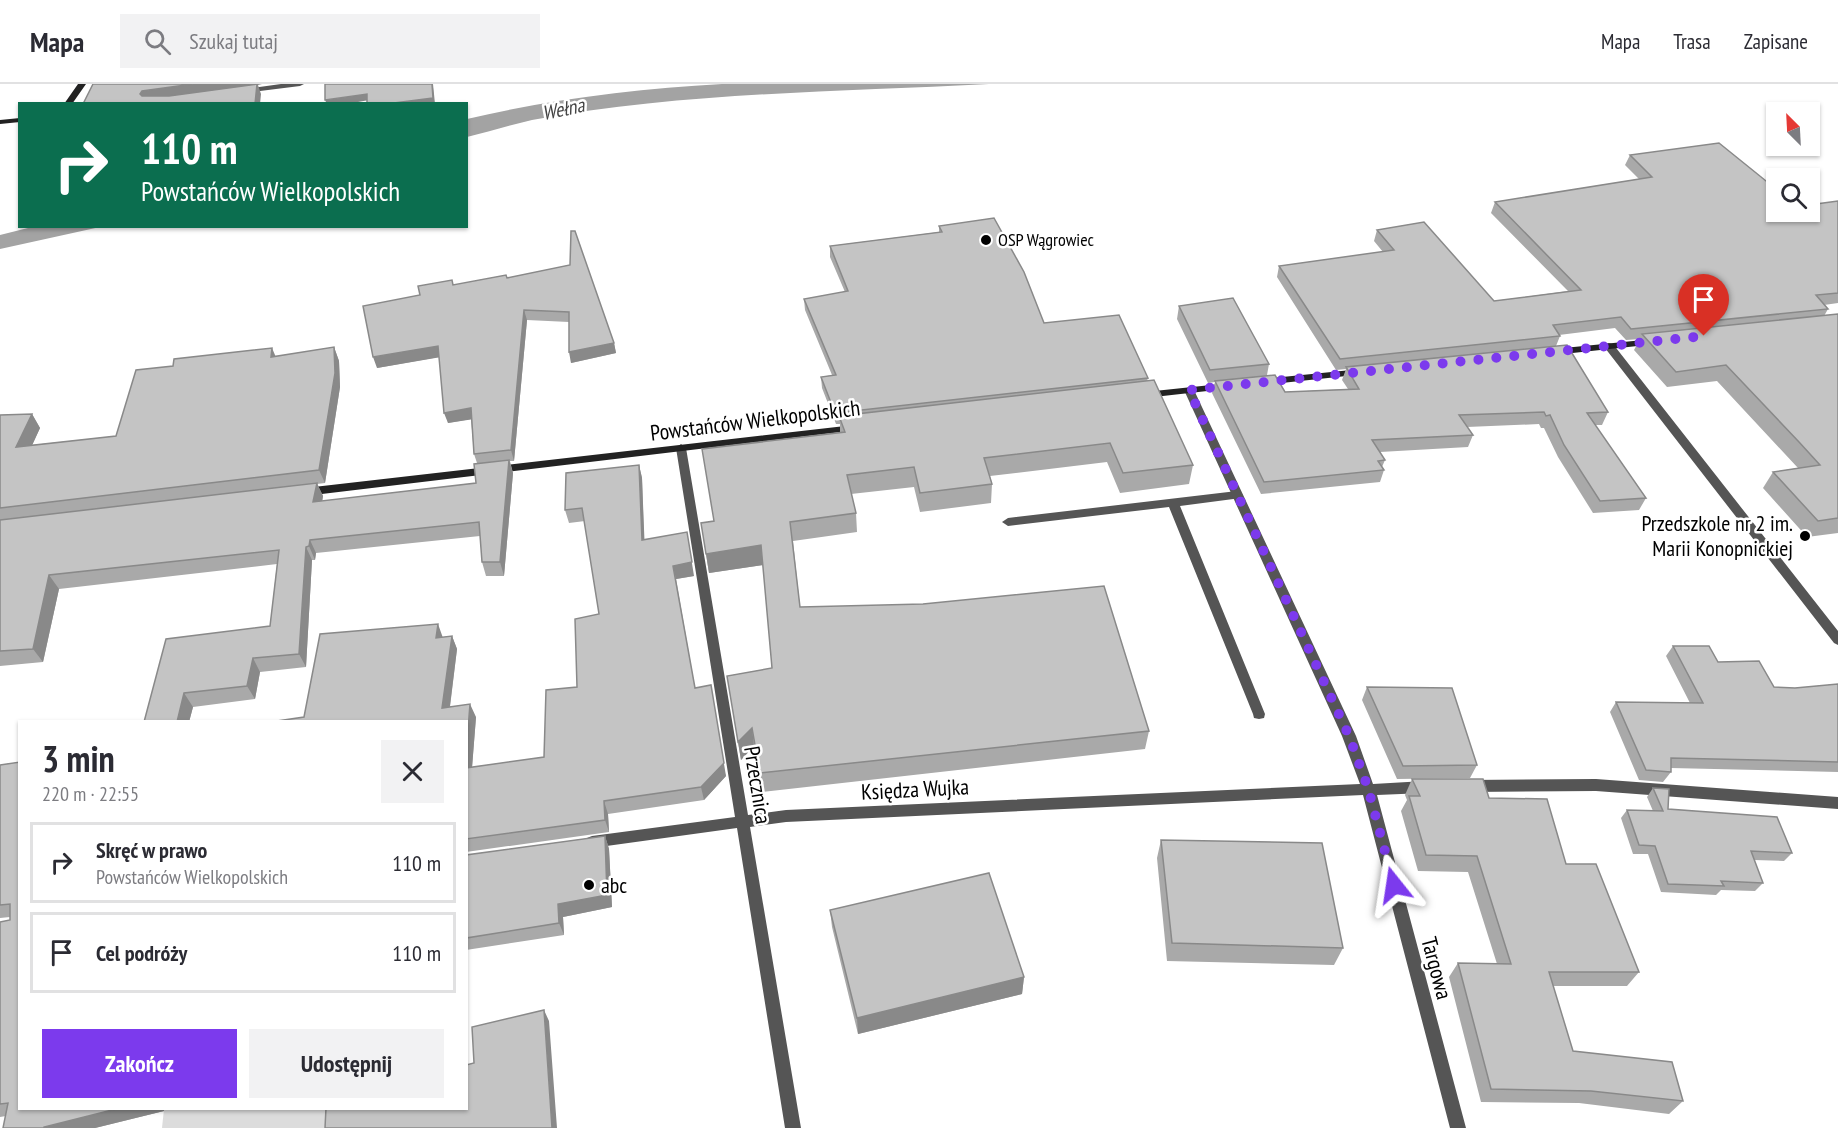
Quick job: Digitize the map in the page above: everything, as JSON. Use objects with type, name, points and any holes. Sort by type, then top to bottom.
[{"type":"street","points":[[69,102],[82,84]]},
{"type":"street","points":[[231,93],[300,84]]},
{"type":"street","points":[[0,122],[18,120]]},
{"type":"street","points":[[1539,353],[1668,340]]},
{"type":"street","points":[[1609,346],[1838,640]]},
{"type":"street","points":[[1135,396],[1375,370]]},
{"type":"street","name":"Targowa","points":[[1189,390],[1349,736],[1368,788],[1458,1128]]},
{"type":"street","name":"Powstańców Wielkopolskich","points":[[292,494],[868,427]]},
{"type":"street","name":"Przecznica","points":[[681,448],[793,1128]]},
{"type":"street","points":[[1008,522],[1237,495]]},
{"type":"street","points":[[1173,503],[1259,714]]},
{"type":"street","name":"Księdza Wujka","points":[[582,843],[786,816],[1368,788],[1596,785],[1838,803]]},
{"type":"shaded area","points":[[164,1110],[335,1110],[334,1128],[162,1128]]},
{"type":"water","name":"Wełna","points":[[722,84],[989,84],[703,98],[532,120],[468,137],[468,119],[530,106],[658,89]]},
{"type":"water","points":[[28,228],[95,228],[0,249],[0,235]]},
{"type":"building","points":[[93,84],[193,84],[142,91],[140,94],[142,96],[169,96],[257,84],[255,102],[84,102]]},
{"type":"building","points":[[325,84],[432,84],[433,98],[402,102],[367,102],[367,94],[325,100]]},
{"type":"building","points":[[1719,143],[1766,181],[1766,222],[1820,222],[1820,203],[1838,201],[1838,293],[1816,295],[1828,309],[1631,329],[1621,317],[1553,325],[1560,336],[1340,359],[1279,266],[1394,250],[1377,230],[1424,222],[1494,301],[1581,290],[1495,202],[1652,177],[1630,155]]},
{"type":"building","points":[[994,218],[1024,272],[1044,323],[1119,315],[1148,378],[835,413],[821,377],[836,375],[804,299],[848,291],[830,246],[942,232],[939,226]]},
{"type":"building","points":[[571,231],[575,231],[614,343],[569,352],[569,312],[524,310],[511,450],[474,454],[471,408],[444,413],[438,346],[373,357],[363,306],[420,295],[418,286],[452,280],[453,285],[506,275],[507,278],[570,265]]},
{"type":"building","points":[[1233,298],[1269,364],[1210,370],[1179,306]]},
{"type":"building","points":[[1838,314],[1838,518],[1818,521],[1773,472],[1820,465],[1799,442],[1726,365],[1676,372],[1642,334]]},
{"type":"building","points":[[1567,345],[1608,412],[1587,413],[1646,498],[1600,501],[1564,445],[1550,415],[1546,416],[1544,412],[1459,415],[1473,435],[1372,440],[1385,460],[1378,461],[1384,470],[1264,482],[1215,381],[1275,375],[1285,392],[1359,389],[1346,367]]},
{"type":"building","points":[[334,347],[335,373],[319,470],[0,508],[0,415],[32,414],[16,447],[116,436],[136,370],[173,366],[174,359],[272,348],[271,357]]},
{"type":"building","points":[[1154,380],[1193,465],[1123,473],[1110,443],[984,458],[992,484],[920,493],[914,467],[847,475],[856,513],[790,522],[800,607],[923,604],[1104,586],[1149,731],[760,773],[752,728],[738,742],[727,676],[772,668],[761,545],[706,554],[701,523],[714,521],[702,449],[845,432],[839,416]]},
{"type":"building","points":[[509,460],[500,562],[482,562],[479,522],[310,540],[309,546],[306,547],[299,654],[253,658],[247,686],[184,693],[177,720],[145,720],[166,639],[270,626],[279,550],[49,575],[33,649],[0,651],[0,520],[317,483],[313,502],[476,483],[474,464]]},
{"type":"building","points":[[639,465],[642,540],[687,532],[692,562],[673,566],[695,688],[711,685],[724,763],[701,787],[604,801],[605,820],[468,839],[468,768],[544,757],[546,690],[577,687],[575,619],[599,614],[582,508],[565,510],[566,473]]},
{"type":"building","points":[[438,624],[436,638],[452,636],[442,708],[470,704],[468,730],[468,720],[284,720],[304,717],[320,634]]},
{"type":"building","points":[[1673,646],[1709,646],[1718,662],[1759,661],[1774,687],[1795,688],[1838,684],[1838,762],[1671,758],[1671,772],[1646,770],[1616,702],[1703,703]]},
{"type":"building","points":[[1367,687],[1452,688],[1477,765],[1403,766]]},
{"type":"building","points":[[18,762],[18,1110],[112,1110],[44,1128],[3,1128],[8,1103],[0,1104],[0,922],[10,920],[10,904],[0,905],[0,765]]},
{"type":"building","points":[[1412,779],[1483,779],[1489,798],[1547,799],[1566,864],[1596,864],[1639,972],[1549,972],[1573,1051],[1672,1062],[1683,1101],[1591,1091],[1491,1089],[1458,963],[1511,964],[1477,856],[1426,855],[1409,796],[1420,796]]},
{"type":"building","points":[[1653,788],[1669,789],[1668,809],[1777,817],[1792,853],[1751,851],[1763,883],[1721,881],[1724,886],[1668,884],[1655,846],[1639,845],[1627,810],[1663,811]]},
{"type":"building","points":[[605,836],[607,895],[558,904],[559,923],[468,938],[468,855]]},
{"type":"building","points":[[1161,840],[1322,843],[1343,948],[1172,943]]},
{"type":"building","points":[[989,873],[1024,977],[857,1018],[830,910]]},
{"type":"building","points":[[544,1010],[552,1128],[325,1128],[326,1110],[468,1110],[468,1064],[474,1063],[472,1027]]},
{"type":"place","name":"OSP Wągrowiec","points":[[986,240]]},
{"type":"place","name":"Przedszkole nr 2 im. Marii Konopnickiej","points":[[1805,536]]},
{"type":"place","name":"abc","points":[[589,885]]},
{"type":"route","points":[[1394,885],[1368,788],[1349,736],[1189,390],[1704,336]]}]
